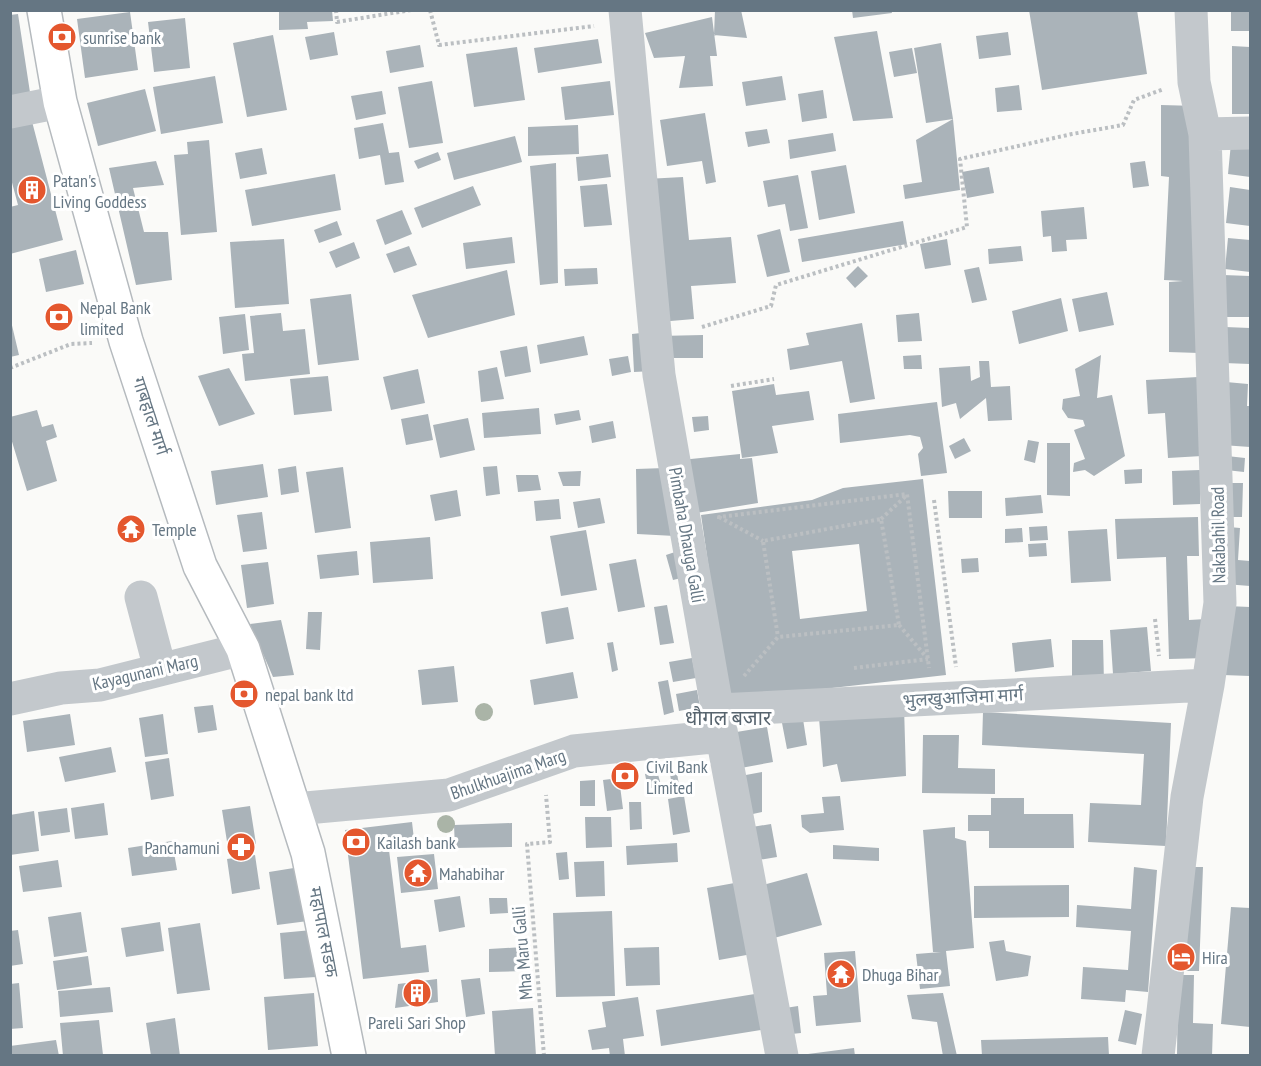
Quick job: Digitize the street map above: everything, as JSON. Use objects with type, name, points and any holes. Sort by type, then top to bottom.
[{"type":"main road","name":"गाबहाल मार्ग","points":[[44,10],[60,102],[126,341],[200,566],[243,649],[295,809]]},
{"type":"main road","name":"महापाल सडक","points":[[295,809],[308,853],[349,1056]]},
{"type":"street","name":"Nakabahil Road","points":[[1158,1056],[1185,808],[1208,685],[1220,603],[1205,134],[1194,82],[1191,10]]},
{"type":"street","name":"Pimbaha Dhauga Galli","points":[[626,16],[659,375],[720,723],[782,1056]]},
{"type":"street","points":[[10,112],[60,102]]},
{"type":"street","points":[[1205,134],[1251,133]]},
{"type":"street","points":[[141,597],[160,669]]},
{"type":"street","name":"Kayagunani Marg","points":[[10,699],[61,688],[100,685],[243,649]]},
{"type":"street","name":"भुलखुआजिमा मार्ग","points":[[720,723],[960,698],[1208,685]]},
{"type":"street","name":"Bhulkhuajima Marg","points":[[295,809],[449,795],[574,752],[720,723]]},
{"type":"path","points":[[336,10],[338,22],[411,10]]},
{"type":"path","points":[[430,10],[439,45],[626,16]]},
{"type":"path","points":[[702,327],[771,306],[776,285],[967,227],[960,159],[1123,125],[1134,100],[1181,83],[1194,82]]},
{"type":"path","points":[[10,368],[70,344],[126,341]]},
{"type":"path","points":[[731,386],[774,379]]},
{"type":"path","points":[[718,517],[907,494]]},
{"type":"path","points":[[718,517],[763,541],[881,519],[907,494]]},
{"type":"path","points":[[907,494],[928,659]]},
{"type":"path","points":[[934,500],[960,698]]},
{"type":"path","points":[[718,517],[720,529]]},
{"type":"path","points":[[881,519],[899,625],[928,659]]},
{"type":"path","points":[[763,541],[778,637]]},
{"type":"path","points":[[739,682],[778,637],[899,625]]},
{"type":"path","points":[[845,669],[928,659]]},
{"type":"path","points":[[738,670],[739,682]]},
{"type":"path","points":[[739,682],[751,680]]},
{"type":"path","name":"Mha Maru Galli","points":[[543,762],[550,842],[527,844],[544,1056]]},
{"type":"building","points":[[279,10],[332,10],[333,21],[307,22],[308,29],[279,30]]},
{"type":"building","points":[[715,10],[741,10],[747,38],[714,35]]},
{"type":"building","points":[[852,10],[891,10],[892,13],[853,18]]},
{"type":"building","points":[[1029,10],[1137,10],[1147,74],[1042,90]]},
{"type":"building","points":[[1231,10],[1250,10],[1250,31],[1231,31]]},
{"type":"building","points":[[130,12],[138,70],[85,78],[77,19]]},
{"type":"building","points":[[18,14],[31,99],[10,102],[10,15]]},
{"type":"building","points":[[712,17],[717,56],[710,56],[713,86],[679,88],[685,56],[654,58],[645,33]]},
{"type":"building","points":[[185,18],[190,68],[154,72],[148,22]]},
{"type":"building","points":[[877,31],[893,118],[853,121],[834,37]]},
{"type":"building","points":[[334,32],[338,55],[310,60],[305,37]]},
{"type":"building","points":[[1008,32],[1011,55],[979,59],[976,36]]},
{"type":"building","points":[[273,35],[287,110],[247,117],[233,43]]},
{"type":"building","points":[[598,39],[602,63],[538,73],[534,48]]},
{"type":"building","points":[[941,43],[953,119],[926,123],[914,48]]},
{"type":"building","points":[[420,45],[424,67],[390,73],[386,51]]},
{"type":"building","points":[[1232,46],[1250,47],[1250,114],[1232,114]]},
{"type":"building","points":[[517,47],[525,100],[474,107],[466,54]]},
{"type":"building","points":[[912,48],[917,73],[894,77],[889,52]]},
{"type":"building","points":[[215,76],[223,123],[161,134],[153,87]]},
{"type":"building","points":[[782,76],[786,100],[746,106],[742,82]]},
{"type":"building","points":[[432,81],[443,143],[409,148],[398,87]]},
{"type":"building","points":[[610,81],[614,115],[565,120],[561,87]]},
{"type":"building","points":[[1019,85],[1022,110],[997,112],[995,88]]},
{"type":"building","points":[[145,89],[156,131],[98,146],[87,103]]},
{"type":"building","points":[[823,90],[827,118],[802,122],[798,94]]},
{"type":"building","points":[[382,91],[386,114],[356,120],[351,96]]},
{"type":"building","points":[[1161,105],[1197,106],[1199,353],[1169,352],[1169,282],[1183,281],[1164,280],[1169,177],[1161,176]]},
{"type":"building","name":"Patan's Living Goddess","points":[[29,110],[63,240],[10,254],[10,207],[18,205],[10,175],[10,115]]},
{"type":"building","points":[[705,113],[716,182],[706,184],[702,161],[667,166],[660,120]]},
{"type":"building","points":[[953,119],[960,190],[905,199],[903,185],[922,182],[916,140]]},
{"type":"building","points":[[383,123],[389,153],[399,152],[404,182],[385,185],[380,155],[359,159],[354,128]]},
{"type":"building","points":[[578,125],[579,154],[528,156],[528,127]]},
{"type":"building","points":[[767,129],[770,143],[748,147],[745,132]]},
{"type":"building","points":[[833,133],[836,151],[790,159],[788,140]]},
{"type":"building","points":[[515,136],[522,162],[454,180],[447,153]]},
{"type":"building","points":[[209,140],[217,232],[181,235],[174,155],[188,154],[187,142]]},
{"type":"building","points":[[1231,143],[1250,145],[1250,177],[1228,174]]},
{"type":"building","points":[[262,148],[267,174],[240,179],[235,153]]},
{"type":"building","points":[[438,152],[441,160],[418,169],[414,161]]},
{"type":"building","points":[[608,154],[611,177],[578,181],[576,157]]},
{"type":"building","points":[[156,161],[164,185],[133,188],[144,232],[168,232],[172,280],[136,285],[109,168]]},
{"type":"building","points":[[1145,161],[1149,186],[1133,188],[1130,163]]},
{"type":"building","points":[[556,163],[558,283],[540,285],[530,166]]},
{"type":"building","points":[[846,165],[855,213],[819,220],[811,171]]},
{"type":"building","points":[[989,167],[994,193],[967,198],[962,172]]},
{"type":"building","points":[[335,174],[341,210],[252,226],[245,190]]},
{"type":"building","points":[[798,175],[808,228],[790,231],[785,204],[768,207],[763,181]]},
{"type":"building","points":[[683,177],[689,240],[731,237],[736,283],[691,286],[694,319],[659,322],[646,179]]},
{"type":"building","points":[[607,184],[612,225],[584,227],[580,186]]},
{"type":"building","points":[[473,186],[481,205],[422,228],[414,208]]},
{"type":"building","points":[[1230,187],[1250,190],[1250,226],[1226,223]]},
{"type":"building","points":[[1084,207],[1087,239],[1066,240],[1067,251],[1052,252],[1051,236],[1043,237],[1041,211]]},
{"type":"building","points":[[402,210],[412,234],[385,245],[376,220]]},
{"type":"building","points":[[337,221],[342,235],[319,243],[314,230]]},
{"type":"building","points":[[903,221],[907,244],[802,262],[798,239]]},
{"type":"building","points":[[780,229],[790,272],[767,277],[757,235]]},
{"type":"building","points":[[512,237],[515,263],[466,269],[463,243]]},
{"type":"building","points":[[1228,238],[1250,240],[1250,272],[1225,269]]},
{"type":"building","points":[[284,239],[289,304],[235,308],[230,242]]},
{"type":"building","points":[[947,239],[951,265],[925,269],[920,244]]},
{"type":"building","points":[[354,242],[360,258],[336,268],[329,252]]},
{"type":"building","points":[[409,246],[417,265],[394,273],[386,254]]},
{"type":"building","points":[[1021,246],[1023,261],[989,264],[988,249]]},
{"type":"building","points":[[76,250],[84,284],[46,292],[39,259]]},
{"type":"building","points":[[858,266],[868,276],[855,288],[846,278]]},
{"type":"building","points":[[979,267],[987,300],[972,303],[964,270]]},
{"type":"building","points":[[597,268],[598,284],[565,286],[564,269]]},
{"type":"building","points":[[507,270],[515,315],[428,338],[412,295]]},
{"type":"building","points":[[1223,275],[1250,276],[1250,317],[1223,317]]},
{"type":"building","points":[[1107,292],[1114,325],[1079,332],[1072,299]]},
{"type":"building","points":[[351,294],[359,360],[318,365],[310,299]]},
{"type":"building","points":[[1061,298],[1068,331],[1019,344],[1012,311]]},
{"type":"building","points":[[281,313],[283,331],[305,329],[310,374],[245,381],[242,354],[254,353],[250,316]]},
{"type":"building","points":[[919,313],[922,341],[898,342],[896,315]]},
{"type":"building","points":[[245,314],[249,350],[223,354],[219,317]]},
{"type":"building","points":[[10,317],[19,355],[10,357]]},
{"type":"building","points":[[862,323],[875,399],[850,403],[842,361],[790,370],[787,349],[809,345],[806,333]]},
{"type":"building","points":[[1225,327],[1250,328],[1250,364],[1224,363]]},
{"type":"building","points":[[650,332],[653,371],[634,372],[632,334]]},
{"type":"building","points":[[703,335],[703,358],[659,358],[659,336]]},
{"type":"building","points":[[584,336],[588,355],[540,364],[537,345]]},
{"type":"building","points":[[527,346],[531,372],[505,377],[500,351]]},
{"type":"building","points":[[921,355],[922,369],[904,369],[903,356]]},
{"type":"building","points":[[1101,355],[1097,398],[1112,395],[1125,456],[1094,476],[1085,470],[1073,472],[1074,463],[1085,459],[1074,430],[1085,426],[1083,420],[1068,418],[1062,409],[1063,399],[1080,396],[1075,369]]},
{"type":"building","points":[[628,356],[631,372],[612,376],[609,359]]},
{"type":"building","points":[[979,361],[989,361],[991,387],[1010,386],[1012,420],[988,421],[986,398],[960,419],[956,403],[942,407],[939,368],[970,366],[971,381],[980,377]]},
{"type":"building","points":[[497,367],[504,399],[481,402],[478,371]]},
{"type":"building","points":[[229,368],[255,414],[219,426],[198,376]]},
{"type":"building","points":[[418,369],[425,403],[391,410],[383,377]]},
{"type":"building","points":[[328,376],[332,411],[294,415],[290,379]]},
{"type":"building","points":[[1198,377],[1202,456],[1168,458],[1165,413],[1148,414],[1146,380]]},
{"type":"building","points":[[1226,382],[1248,384],[1250,447],[1222,445]]},
{"type":"building","points":[[774,384],[776,395],[809,391],[814,420],[772,426],[778,453],[742,458],[732,391]]},
{"type":"building","points":[[937,402],[947,473],[921,476],[918,454],[923,448],[920,437],[910,435],[840,443],[838,414]]},
{"type":"building","points":[[539,408],[541,434],[484,438],[482,413]]},
{"type":"building","points":[[37,410],[42,427],[53,424],[57,437],[46,441],[57,481],[27,491],[10,435],[10,417]]},
{"type":"building","points":[[579,410],[581,420],[556,425],[554,414]]},
{"type":"building","points":[[428,414],[433,440],[406,445],[401,419]]},
{"type":"building","points":[[708,416],[709,430],[694,432],[692,417]]},
{"type":"building","points":[[468,418],[475,450],[440,458],[433,425]]},
{"type":"building","points":[[613,421],[616,438],[592,443],[589,426]]},
{"type":"building","points":[[964,438],[971,451],[955,459],[949,446]]},
{"type":"building","points":[[1028,440],[1039,442],[1035,463],[1024,460]]},
{"type":"building","points":[[1047,443],[1070,443],[1070,496],[1047,495]]},
{"type":"building","points":[[740,454],[740,459],[752,458],[758,503],[690,514],[681,460]]},
{"type":"building","points":[[1227,456],[1245,458],[1244,472],[1226,470]]},
{"type":"building","points":[[263,464],[268,497],[216,505],[211,471]]},
{"type":"building","points":[[296,466],[299,492],[281,495],[278,469]]},
{"type":"building","points":[[497,466],[500,494],[486,496],[483,467]]},
{"type":"building","points":[[343,467],[351,528],[315,533],[306,472]]},
{"type":"building","points":[[665,468],[675,536],[637,534],[636,469]]},
{"type":"building","points":[[1142,469],[1142,483],[1125,484],[1124,470]]},
{"type":"building","points":[[1200,470],[1200,504],[1173,505],[1172,471]]},
{"type":"building","points":[[581,471],[580,486],[563,486],[558,472]]},
{"type":"building","points":[[516,475],[538,475],[541,490],[518,492]]},
{"type":"building","points":[[923,479],[946,675],[728,700],[701,515],[812,500],[843,488]],"holes":[[[859,544],[867,611],[800,619],[792,551]]]},
{"type":"building","points":[[1227,483],[1243,483],[1242,517],[1227,517]]},
{"type":"building","points":[[457,490],[461,516],[435,521],[430,495]]},
{"type":"building","points":[[948,491],[982,491],[982,518],[949,518]]},
{"type":"building","points":[[1041,495],[1043,513],[1006,516],[1005,498]]},
{"type":"building","points":[[600,498],[605,523],[578,528],[573,502]]},
{"type":"building","points":[[559,499],[561,519],[536,521],[534,501]]},
{"type":"building","points":[[262,512],[267,549],[243,552],[237,515]]},
{"type":"building","points":[[1198,517],[1199,556],[1187,556],[1189,620],[1206,619],[1207,658],[1169,659],[1166,557],[1117,559],[1115,519]]},
{"type":"building","points":[[1047,526],[1048,540],[1030,541],[1029,527]]},
{"type":"building","points":[[1229,527],[1240,528],[1238,560],[1250,561],[1250,586],[1225,584]]},
{"type":"building","points":[[1022,528],[1023,542],[1005,543],[1005,529]]},
{"type":"building","points":[[1107,529],[1111,581],[1071,583],[1068,531]]},
{"type":"building","points":[[586,530],[597,590],[561,596],[550,536]]},
{"type":"building","points":[[430,537],[433,579],[373,583],[370,542]]},
{"type":"building","points":[[1046,543],[1047,556],[1029,557],[1028,544]]},
{"type":"building","points":[[357,551],[359,575],[320,579],[317,555]]},
{"type":"building","points":[[675,552],[681,578],[673,580],[666,555]]},
{"type":"building","points":[[978,558],[979,572],[962,573],[961,559]]},
{"type":"building","points":[[636,559],[645,607],[618,612],[609,564]]},
{"type":"building","points":[[268,562],[274,604],[247,608],[241,565]]},
{"type":"building","points":[[667,605],[674,643],[660,645],[654,607]]},
{"type":"building","points":[[1227,606],[1250,607],[1250,676],[1223,675]]},
{"type":"building","points":[[568,607],[574,639],[546,644],[541,612]]},
{"type":"building","points":[[308,612],[322,612],[320,650],[306,649]]},
{"type":"building","points":[[281,620],[294,675],[273,677],[250,624]]},
{"type":"building","points":[[1147,627],[1151,671],[1113,674],[1110,630]]},
{"type":"building","points":[[1051,639],[1054,667],[1015,672],[1012,643]]},
{"type":"building","points":[[1072,640],[1103,640],[1104,683],[1072,684]]},
{"type":"building","points":[[613,642],[618,670],[612,672],[607,643]]},
{"type":"building","points":[[692,658],[696,678],[673,682],[669,662]]},
{"type":"building","points":[[454,666],[458,702],[422,705],[418,670]]},
{"type":"building","points":[[573,672],[578,698],[534,705],[530,680]]},
{"type":"building","points":[[668,680],[674,712],[664,715],[658,682]]},
{"type":"building","points":[[697,690],[700,707],[679,711],[676,694]]},
{"type":"building","points":[[213,705],[217,730],[198,733],[194,707]]},
{"type":"building","points":[[904,706],[906,776],[841,782],[837,764],[823,767],[819,718]]},
{"type":"building","points":[[983,712],[1171,723],[1166,846],[1088,842],[1090,803],[1141,805],[1144,754],[982,745]]},
{"type":"building","points":[[70,714],[75,745],[27,752],[23,721]]},
{"type":"building","points":[[163,714],[168,754],[145,757],[139,718]]},
{"type":"building","points":[[803,719],[807,745],[787,749],[782,723]]},
{"type":"building","points":[[767,727],[773,762],[730,770],[724,734]]},
{"type":"building","points":[[923,735],[959,735],[958,768],[995,769],[995,794],[922,793]]},
{"type":"building","points":[[111,747],[116,772],[65,782],[59,757]]},
{"type":"building","points":[[169,758],[174,796],[151,800],[145,762]]},
{"type":"building","points":[[657,771],[661,785],[648,789],[645,774]]},
{"type":"building","points":[[762,772],[762,812],[739,817],[735,777]]},
{"type":"building","points":[[677,773],[679,785],[672,786],[670,774]]},
{"type":"building","points":[[619,778],[623,809],[607,811],[603,780]]},
{"type":"building","points":[[595,780],[595,806],[580,806],[580,781]]},
{"type":"building","points":[[684,796],[690,832],[673,835],[668,799]]},
{"type":"building","points":[[840,796],[844,830],[810,833],[802,827],[801,815],[824,813],[822,797]]},
{"type":"building","points":[[991,798],[1024,798],[1024,814],[1073,814],[1074,848],[989,848],[989,831],[968,831],[968,815],[991,815]]},
{"type":"building","points":[[629,802],[641,802],[642,829],[630,830]]},
{"type":"building","points":[[104,803],[108,835],[75,839],[71,808]]},
{"type":"building","points":[[250,806],[256,844],[228,848],[222,810]]},
{"type":"building","points":[[67,808],[70,832],[41,836],[38,812]]},
{"type":"building","points":[[34,811],[39,851],[10,855],[10,815]]},
{"type":"building","points":[[585,817],[611,817],[612,847],[586,848]]},
{"type":"building","points":[[412,822],[415,848],[389,850],[401,948],[426,945],[429,972],[363,979],[345,830]]},
{"type":"building","points":[[512,823],[512,847],[455,848],[454,825]]},
{"type":"building","points":[[771,824],[777,857],[752,861],[746,828]]},
{"type":"building","points":[[955,827],[955,838],[966,841],[974,948],[946,951],[950,986],[920,989],[916,954],[941,952],[933,952],[923,830]]},
{"type":"building","points":[[172,841],[177,870],[132,876],[128,848]]},
{"type":"building","points":[[677,843],[678,862],[627,865],[626,846]]},
{"type":"building","points":[[833,845],[879,848],[879,861],[833,859]]},
{"type":"building","points":[[567,852],[569,879],[559,880],[556,853]]},
{"type":"building","name":"Mahabihar","points":[[434,854],[438,889],[401,893],[397,857]]},
{"type":"building","points":[[255,855],[260,889],[232,894],[227,859]]},
{"type":"building","points":[[58,860],[62,887],[23,892],[19,866]]},
{"type":"building","points":[[604,861],[605,896],[576,897],[574,862]]},
{"type":"building","points":[[300,867],[308,921],[277,925],[269,872]]},
{"type":"building","points":[[1134,867],[1157,870],[1148,992],[1126,990],[1125,1002],[1081,999],[1083,967],[1128,970],[1131,931],[1076,927],[1077,905],[1131,909]]},
{"type":"building","points":[[1186,867],[1203,867],[1199,971],[1180,971]]},
{"type":"building","points":[[807,873],[822,925],[774,938],[759,886]]},
{"type":"building","points":[[740,882],[752,954],[719,960],[707,888]]},
{"type":"building","points":[[1069,885],[1069,917],[974,918],[974,886]]},
{"type":"building","points":[[460,896],[465,927],[439,932],[434,900]]},
{"type":"building","points":[[489,898],[507,898],[508,913],[490,914]]},
{"type":"building","points":[[1231,907],[1250,908],[1250,1027],[1221,1024]]},
{"type":"building","points":[[612,911],[615,996],[556,997],[553,913]]},
{"type":"building","points":[[81,912],[87,952],[54,957],[48,917]]},
{"type":"building","points":[[160,922],[164,951],[126,957],[121,928]]},
{"type":"building","points":[[200,923],[210,990],[177,994],[168,928]]},
{"type":"building","points":[[18,930],[23,964],[10,966],[10,931]]},
{"type":"building","points":[[312,930],[316,977],[284,979],[280,933]]},
{"type":"building","points":[[1004,940],[1006,951],[1031,956],[1028,976],[996,981],[989,942]]},
{"type":"building","points":[[523,947],[524,971],[489,972],[489,949]]},
{"type":"building","points":[[659,947],[660,985],[626,986],[624,948]]},
{"type":"building","name":"Dhuga Bihar","points":[[855,951],[861,1022],[816,1026],[813,996],[827,995],[824,953]]},
{"type":"building","points":[[88,956],[92,985],[57,990],[53,961]]},
{"type":"building","points":[[1178,975],[1194,975],[1193,1023],[1213,1024],[1212,1056],[1177,1056]]},
{"type":"building","points":[[480,978],[485,1014],[466,1017],[461,980]]},
{"type":"building","name":"Pareli Sari Shop","points":[[437,979],[438,1002],[395,1008],[398,984]]},
{"type":"building","points":[[19,983],[23,1028],[10,1029],[10,984]]},
{"type":"building","points":[[110,987],[113,1012],[60,1017],[58,991]]},
{"type":"building","points":[[314,993],[318,1046],[268,1050],[264,997]]},
{"type":"building","points":[[761,993],[767,1029],[661,1046],[656,1010]]},
{"type":"building","points":[[943,993],[957,1056],[943,1056],[937,1022],[912,1019],[907,995]]},
{"type":"building","points":[[638,997],[644,1036],[623,1039],[625,1056],[610,1056],[609,1048],[592,1050],[588,1030],[606,1027],[602,1002]]},
{"type":"building","points":[[798,1006],[801,1033],[782,1035],[779,1009]]},
{"type":"building","points":[[533,1008],[536,1056],[495,1056],[492,1011]]},
{"type":"building","points":[[1125,1010],[1142,1014],[1136,1045],[1118,1041]]},
{"type":"building","points":[[175,1018],[180,1056],[151,1056],[146,1023]]},
{"type":"building","points":[[99,1020],[103,1055],[63,1056],[60,1023]]},
{"type":"building","points":[[1108,1037],[1109,1056],[982,1056],[981,1040]]},
{"type":"building","points":[[56,1040],[59,1056],[10,1056],[10,1046]]},
{"type":"building","points":[[854,1048],[855,1056],[808,1056],[808,1054]]},
{"type":"place","name":"sunrise bank","points":[[62,37]]},
{"type":"place","name":"Patan's Living Goddess","points":[[32,190]]},
{"type":"place","name":"Nepal Bank limited","points":[[59,317]]},
{"type":"place","name":"Temple","points":[[131,529]]},
{"type":"place","name":"nepal bank ltd","points":[[244,694]]},
{"type":"place","name":"Civil Bank Limited","points":[[625,776]]},
{"type":"place","name":"Kailash bank","points":[[356,842]]},
{"type":"place","name":"Panchamuni","points":[[241,847]]},
{"type":"place","name":"Mahabihar","points":[[418,873]]},
{"type":"place","name":"Hira","points":[[1181,957]]},
{"type":"place","name":"Dhuga Bihar","points":[[841,974]]},
{"type":"place","name":"Pareli Sari Shop","points":[[417,993]]},
{"type":"district","name":"धौगल बजार","points":[[728,718]]}]
